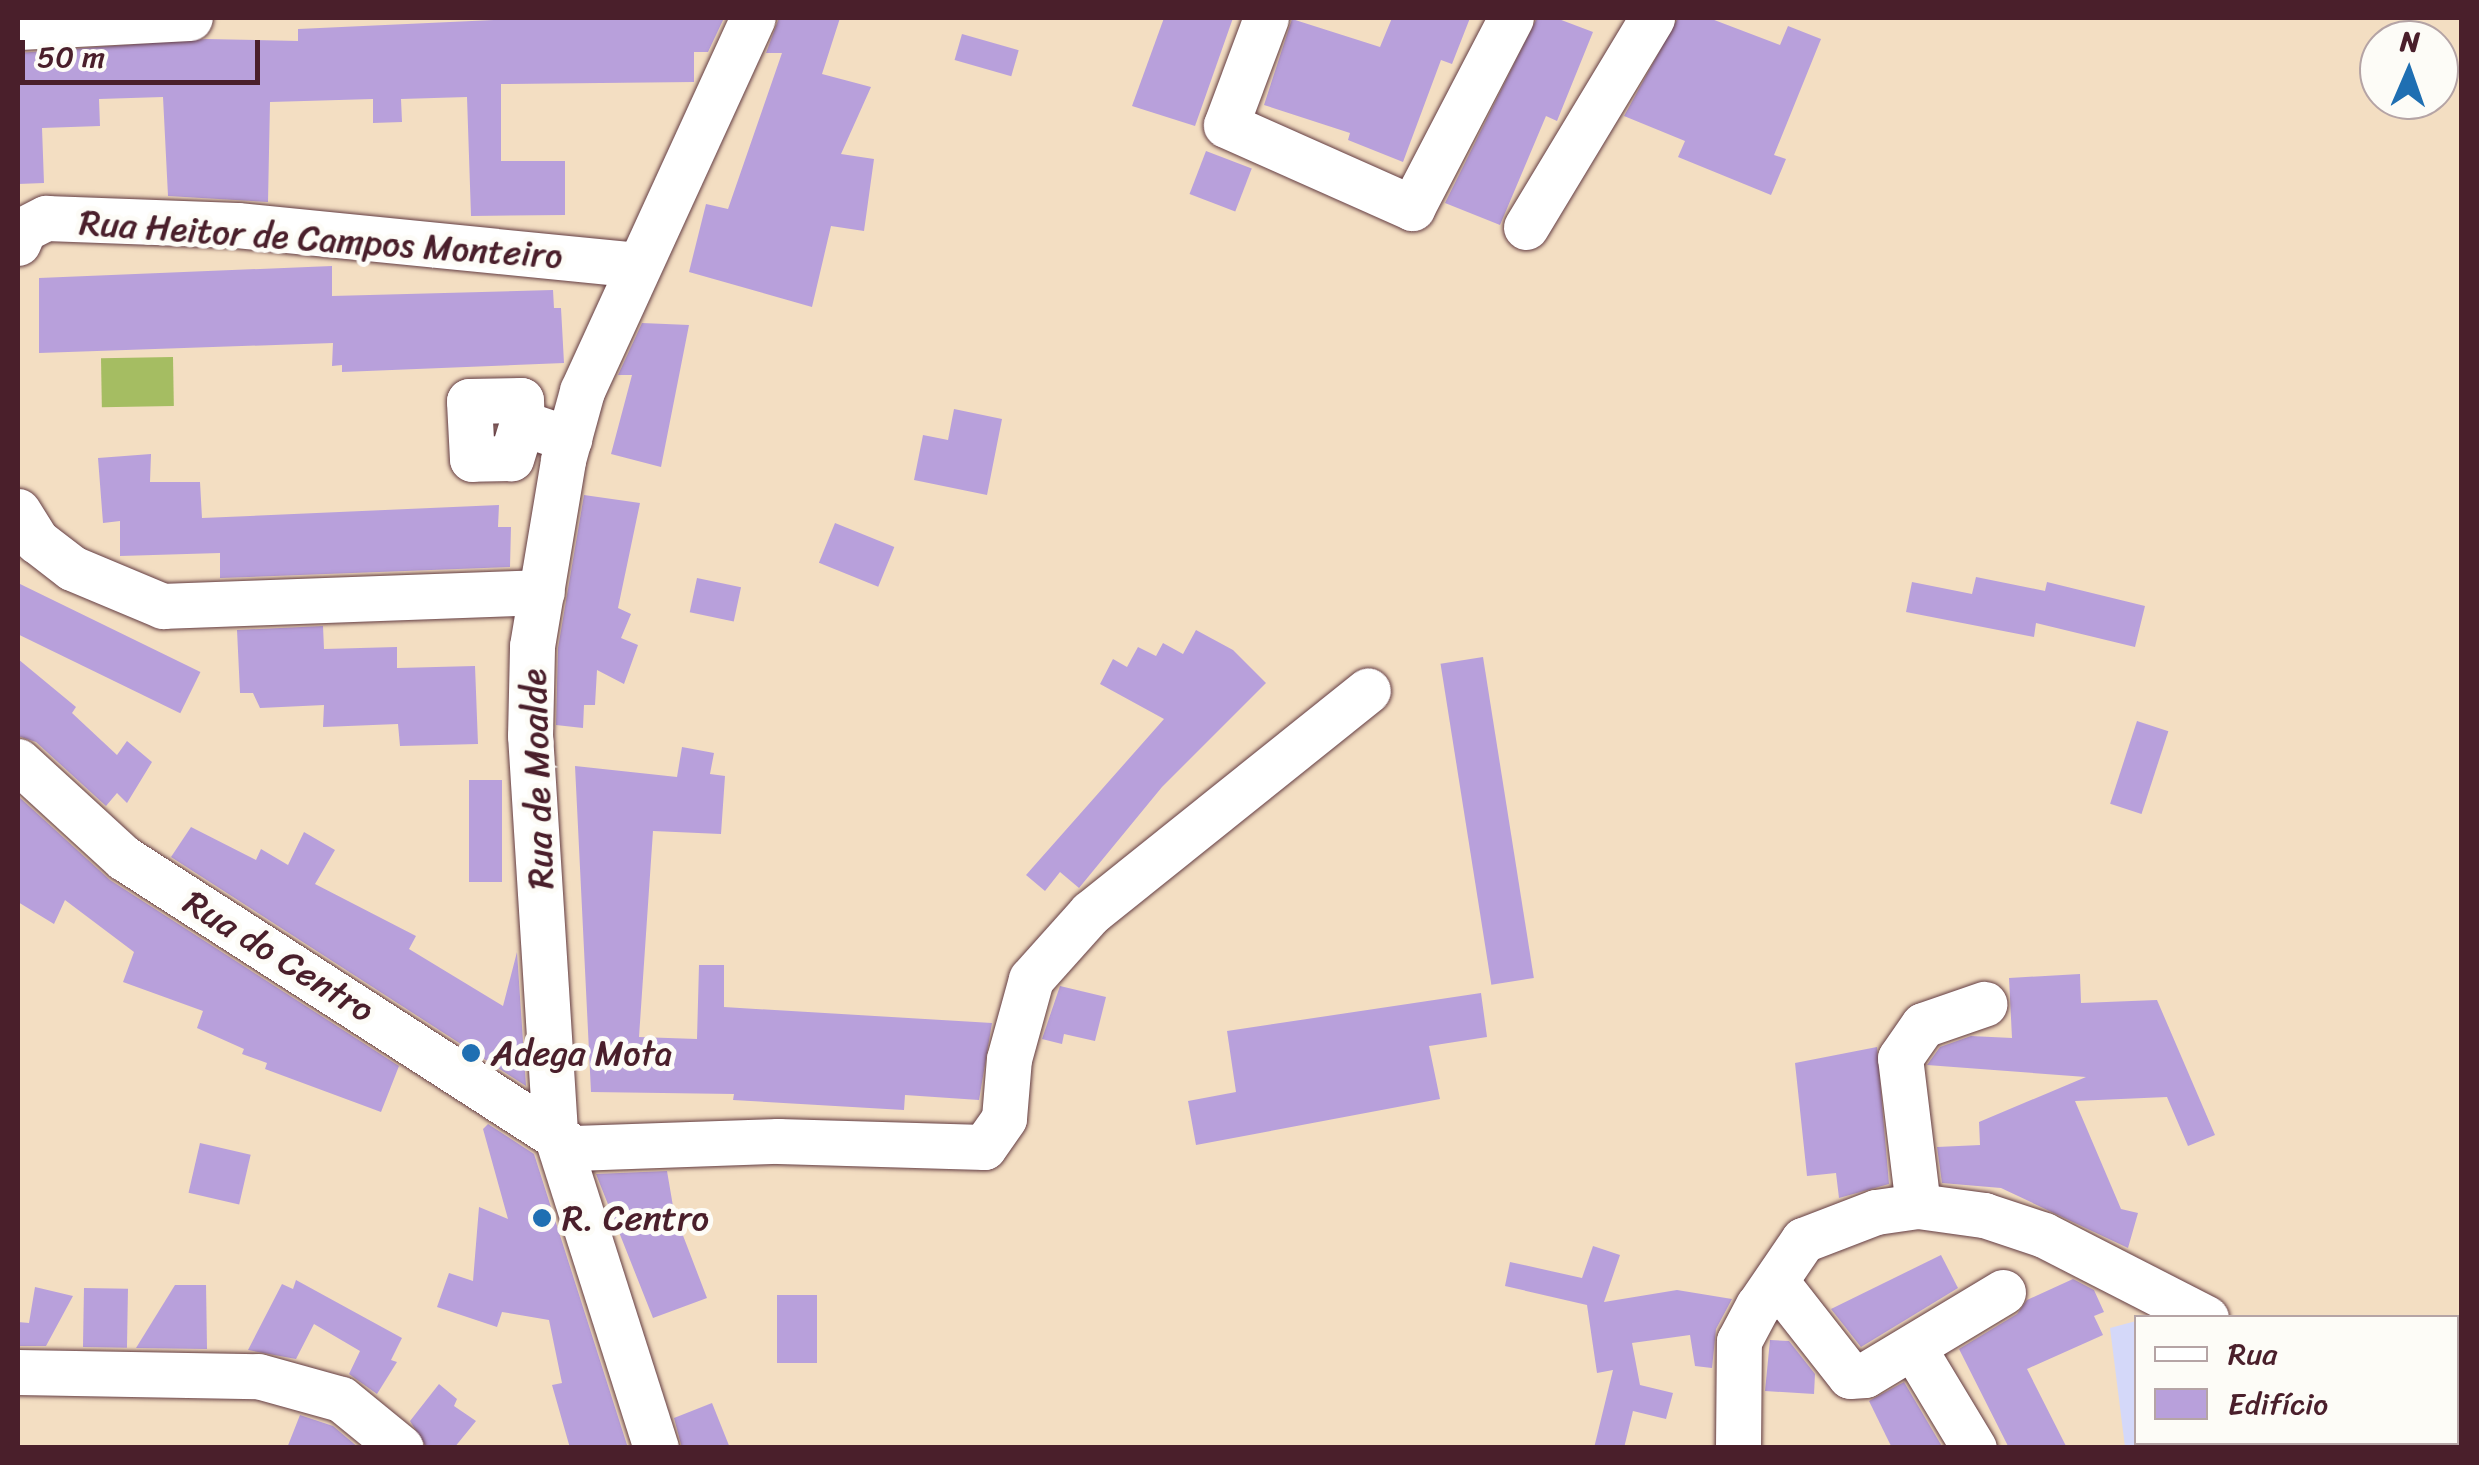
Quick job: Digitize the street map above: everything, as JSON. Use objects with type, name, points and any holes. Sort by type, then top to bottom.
[{"type":"street","points":[[18,27],[190,18]]},
{"type":"street","name":"Rua de Moalde","points":[[656,1448],[556,1132],[530,736],[542,592],[569,439],[635,265],[753,18]]},
{"type":"street","points":[[1266,18],[1226,126],[1412,208],[1511,18]]},
{"type":"street","points":[[1526,227],[1652,18]]},
{"type":"street","name":"Rua Heitor de Campos Monteiro","points":[[18,243],[24,230],[46,218],[236,225],[635,265]]},
{"type":"street","points":[[522,423],[569,439]]},
{"type":"street","points":[[18,511],[37,541],[72,568],[163,606],[542,592]]},
{"type":"street","name":"Rua do Centro","points":[[18,761],[124,858],[556,1132],[574,1148],[778,1140],[984,1147],[1004,1118],[1010,1059],[1031,979],[1090,913],[1368,690]]},
{"type":"street","points":[[1918,1206],[1900,1058],[1923,1026],[1984,1004]]},
{"type":"street","points":[[1738,1448],[1739,1342],[1803,1240],[1876,1212],[1918,1206],[1984,1215],[2044,1235],[2200,1315]]},
{"type":"street","points":[[1777,1283],[1850,1376],[1866,1375],[2003,1292]]},
{"type":"street","points":[[1913,1347],[1974,1448]]},
{"type":"street","points":[[18,1372],[258,1376],[341,1399],[401,1448]]},
{"type":"shaded area","points":[[2134,1322],[2134,1445],[2312,1447],[2125,1447],[2110,1328]]},
{"type":"green space","points":[[173,357],[174,406],[102,407],[101,358]]},
{"type":"building","points":[[535,18],[724,18],[708,52],[694,52],[694,82],[501,84],[501,161],[565,161],[565,215],[471,216],[467,97],[401,99],[402,122],[373,123],[373,99],[270,102],[268,202],[168,196],[163,97],[99,99],[100,126],[42,128],[44,183],[18,184],[18,53],[206,39],[298,41],[298,29]]},
{"type":"building","points":[[779,18],[840,18],[822,74],[871,87],[841,154],[874,159],[864,231],[831,226],[812,307],[689,272],[706,204],[728,209],[782,53],[766,53]]},
{"type":"building","points":[[1164,18],[1233,18],[1195,126],[1132,106]]},
{"type":"building","points":[[1392,18],[1470,18],[1452,64],[1441,60],[1403,162],[1348,140],[1350,133],[1264,105],[1292,19],[1380,47]]},
{"type":"building","points":[[1537,18],[1556,18],[1593,32],[1557,121],[1546,116],[1500,225],[1445,203]]},
{"type":"building","points":[[1678,18],[1709,18],[1780,45],[1788,26],[1821,39],[1774,155],[1786,159],[1771,195],[1678,157],[1685,141],[1624,116]]},
{"type":"building","points":[[962,34],[1019,50],[1011,76],[955,60]]},
{"type":"building","points":[[1206,151],[1252,169],[1235,212],[1190,194]]},
{"type":"building","points":[[332,266],[332,296],[553,290],[554,308],[561,308],[564,363],[342,372],[342,365],[332,366],[333,343],[39,353],[39,278]]},
{"type":"building","points":[[642,323],[689,325],[661,467],[611,454],[632,375],[618,375]]},
{"type":"building","points":[[954,409],[1002,419],[987,495],[914,480],[923,435],[948,440]]},
{"type":"building","points":[[151,454],[150,482],[200,482],[202,518],[499,505],[498,527],[511,527],[510,567],[220,578],[220,553],[120,556],[120,521],[103,523],[98,458]]},
{"type":"building","points":[[584,495],[640,503],[618,608],[631,614],[621,638],[638,645],[624,684],[597,670],[595,705],[584,705],[583,728],[556,725],[558,648]]},
{"type":"building","points":[[835,523],[894,547],[878,587],[819,563]]},
{"type":"building","points":[[1976,577],[2045,591],[2047,582],[2145,606],[2135,647],[2036,623],[2034,637],[1906,612],[1912,582],[1972,594]]},
{"type":"building","points":[[697,578],[741,587],[734,622],[690,612]]},
{"type":"building","points":[[18,583],[200,672],[180,713],[18,634]]},
{"type":"building","points":[[323,626],[324,649],[397,647],[397,668],[475,666],[478,744],[400,746],[398,724],[323,727],[324,705],[260,708],[253,693],[240,693],[237,630]]},
{"type":"building","points":[[1196,630],[1233,650],[1266,683],[1162,787],[1079,888],[1060,872],[1045,891],[1026,875],[1164,719],[1100,684],[1113,659],[1127,667],[1138,647],[1156,656],[1163,643],[1183,654]]},
{"type":"building","points":[[1483,657],[1534,978],[1491,985],[1441,664]]},
{"type":"building","points":[[18,659],[76,707],[72,713],[117,755],[127,741],[152,762],[127,803],[117,793],[106,806],[36,742],[18,736]]},
{"type":"building","points":[[2137,721],[2168,731],[2142,814],[2110,804]]},
{"type":"building","points":[[682,747],[714,753],[710,774],[725,776],[721,834],[653,831],[639,1037],[697,1039],[699,965],[724,965],[724,1007],[992,1023],[979,1100],[905,1095],[904,1110],[733,1100],[734,1094],[591,1092],[575,766],[677,777]]},
{"type":"building","points":[[469,780],[502,780],[502,882],[469,882]]},
{"type":"building","points":[[18,796],[110,880],[399,1066],[381,1112],[265,1069],[267,1063],[242,1054],[244,1049],[197,1028],[203,1011],[123,982],[134,952],[65,900],[54,924],[18,902]]},
{"type":"building","points":[[191,827],[256,860],[261,849],[288,865],[304,832],[335,850],[315,884],[416,936],[409,949],[503,1006],[517,952],[526,1086],[171,857]]},
{"type":"building","points":[[2080,974],[2081,1003],[2157,1000],[2215,1135],[2188,1146],[2167,1097],[2075,1101],[2121,1209],[2138,1213],[2128,1248],[2001,1188],[1942,1183],[1937,1147],[1980,1145],[1979,1122],[2086,1077],[1927,1065],[1940,1047],[1971,1036],[2012,1038],[2009,978]]},
{"type":"building","points":[[1060,986],[1106,997],[1095,1041],[1064,1034],[1062,1044],[1042,1039]]},
{"type":"building","points":[[1481,993],[1487,1037],[1429,1046],[1440,1099],[1196,1145],[1188,1101],[1236,1092],[1227,1031]]},
{"type":"building","points":[[1877,1047],[1889,1184],[1839,1198],[1836,1173],[1807,1176],[1795,1063]]},
{"type":"building","points":[[488,1124],[534,1154],[628,1448],[570,1448],[552,1385],[562,1383],[549,1320],[502,1312],[497,1327],[437,1307],[449,1273],[473,1281],[479,1207],[508,1219],[483,1129]]},
{"type":"building","points":[[200,1143],[251,1155],[239,1204],[189,1193]]},
{"type":"building","points":[[667,1171],[674,1212],[707,1298],[653,1318],[596,1174]]},
{"type":"building","points":[[1593,1246],[1620,1255],[1604,1302],[1677,1290],[1732,1299],[1716,1329],[1712,1368],[1695,1366],[1690,1335],[1632,1343],[1640,1385],[1673,1393],[1666,1419],[1633,1411],[1624,1448],[1594,1448],[1613,1370],[1597,1373],[1587,1305],[1505,1286],[1510,1262],[1582,1278]]},
{"type":"building","points":[[1941,1255],[1958,1288],[1861,1347],[1831,1309]]},
{"type":"building","points":[[2073,1279],[2094,1290],[2104,1312],[2094,1316],[2103,1335],[2027,1369],[2067,1448],[2009,1448],[1959,1349],[2017,1314],[2027,1300]]},
{"type":"building","points":[[296,1280],[402,1338],[391,1360],[397,1362],[377,1394],[349,1374],[360,1351],[314,1324],[296,1359],[248,1350],[282,1284],[293,1289]]},
{"type":"building","points":[[175,1285],[206,1285],[207,1349],[136,1348]]},
{"type":"building","points":[[35,1287],[73,1296],[46,1346],[18,1346],[18,1322],[29,1323]]},
{"type":"building","points":[[84,1288],[128,1289],[127,1348],[83,1347]]},
{"type":"building","points":[[777,1295],[817,1295],[817,1363],[777,1363]]},
{"type":"building","points":[[1770,1340],[1789,1341],[1815,1374],[1814,1394],[1765,1391]]},
{"type":"building","points":[[1904,1382],[1943,1448],[1892,1448],[1869,1401]]},
{"type":"building","points":[[439,1384],[457,1399],[454,1406],[476,1421],[454,1448],[427,1448],[410,1421]]},
{"type":"building","points":[[712,1403],[730,1448],[682,1448],[674,1418]]},
{"type":"building","points":[[300,1415],[333,1426],[359,1448],[287,1448]]},
{"type":"place","name":"Adega Mota","points":[[471,1053]]},
{"type":"place","name":"R. Centro","points":[[542,1218]]}]
